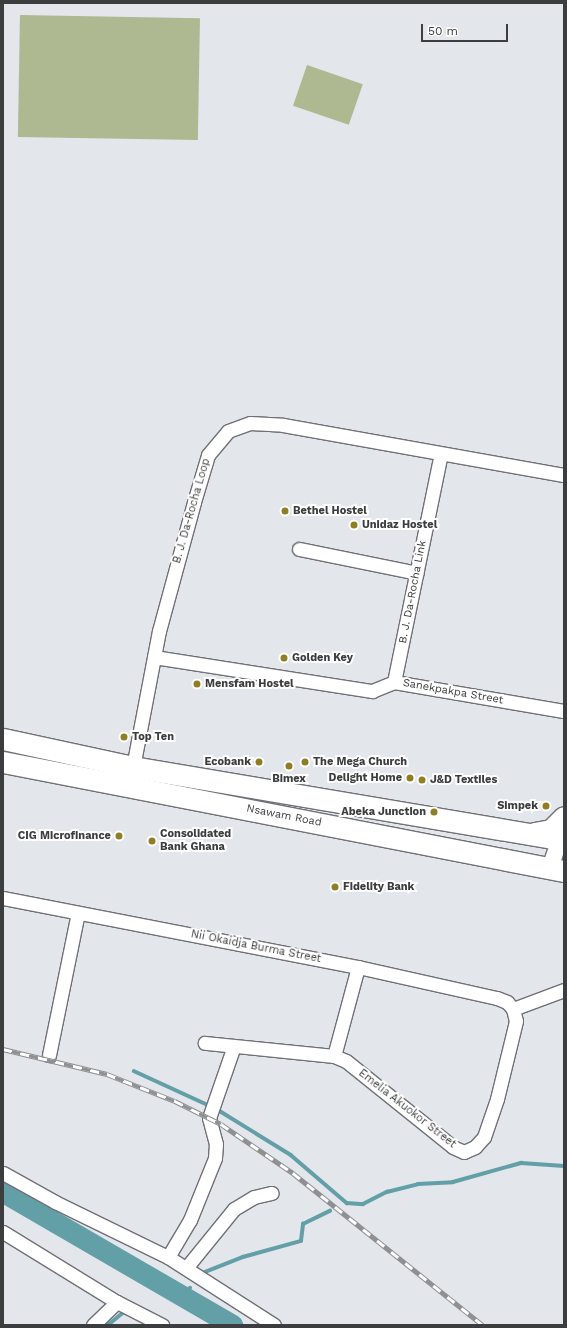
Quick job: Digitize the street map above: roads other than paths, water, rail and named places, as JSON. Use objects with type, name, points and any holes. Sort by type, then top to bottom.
[{"type":"highway","name":"Nsawam Road","points":[[3,739],[133,767],[534,834],[563,835]]},
{"type":"highway","name":"Nsawam Road","points":[[3,762],[557,869]]},
{"type":"highway","points":[[534,834],[551,830],[564,817]]},
{"type":"street","name":"B. J. Da-Rocha Loop","points":[[133,767],[154,657],[208,455],[228,431],[250,423],[283,425],[564,475]]},
{"type":"street","name":"B. J. Da-Rocha Link","points":[[394,682],[418,573],[441,454]]},
{"type":"street","points":[[299,549],[418,573]]},
{"type":"street","name":"Sanekpakpa Street","points":[[154,657],[372,691],[394,682],[564,711]]},
{"type":"street","points":[[557,869],[563,835]]},
{"type":"street","name":"Nii Okaidja Burma Street","points":[[3,898],[358,967],[510,1005]]},
{"type":"street","points":[[50,1055],[78,913]]},
{"type":"street","points":[[334,1056],[358,967]]},
{"type":"street","points":[[510,1005],[564,990]]},
{"type":"street","name":"Emelia Akuokor Street","points":[[205,1043],[334,1056],[346,1061],[453,1147],[464,1152],[475,1147],[484,1136],[497,1099],[516,1021],[510,1005]]},
{"type":"street","points":[[168,1257],[190,1220],[215,1158],[216,1144],[209,1118],[234,1046]]},
{"type":"street","points":[[3,1173],[55,1202],[168,1257],[274,1325]]},
{"type":"street","points":[[186,1268],[234,1209],[254,1197],[272,1193]]},
{"type":"street","points":[[3,1232],[116,1302],[162,1325]]},
{"type":"street","points":[[93,1325],[116,1302]]},
{"type":"waterway","points":[[134,1071],[210,1106]]},
{"type":"waterway","points":[[215,1108],[291,1155],[347,1203],[363,1204],[387,1192],[418,1184],[453,1182],[521,1163],[564,1166]]},
{"type":"waterway","points":[[3,1192],[232,1325]]},
{"type":"waterway","points":[[200,1274],[243,1257],[301,1241],[303,1224],[330,1211]]},
{"type":"waterway","points":[[183,1298],[190,1288]]},
{"type":"waterway","points":[[108,1325],[125,1311]]},
{"type":"railway","points":[[3,1049],[107,1074],[175,1101],[221,1124],[293,1173],[483,1325]]},
{"type":"place","name":"Bethel Hostel","points":[[285,511]]},
{"type":"place","name":"Unidaz Hostel","points":[[354,525]]},
{"type":"place","name":"Golden Key","points":[[284,658]]},
{"type":"place","name":"Mensfam Hostel","points":[[197,684]]},
{"type":"place","name":"Top Ten","points":[[124,737]]},
{"type":"place","name":"Ecobank","points":[[259,762]]},
{"type":"place","name":"The Mega Church","points":[[305,762]]},
{"type":"place","name":"Bimex","points":[[289,766]]},
{"type":"place","name":"Delight Home","points":[[410,778]]},
{"type":"place","name":"J&D Textiles","points":[[422,780]]},
{"type":"place","name":"Simpek","points":[[546,806]]},
{"type":"place","name":"Abeka Junction","points":[[434,812]]},
{"type":"place","name":"CIG Microfinance","points":[[119,836]]},
{"type":"place","name":"Consolidated Bank Ghana","points":[[152,841]]},
{"type":"place","name":"Fidelity Bank","points":[[335,887]]}]
